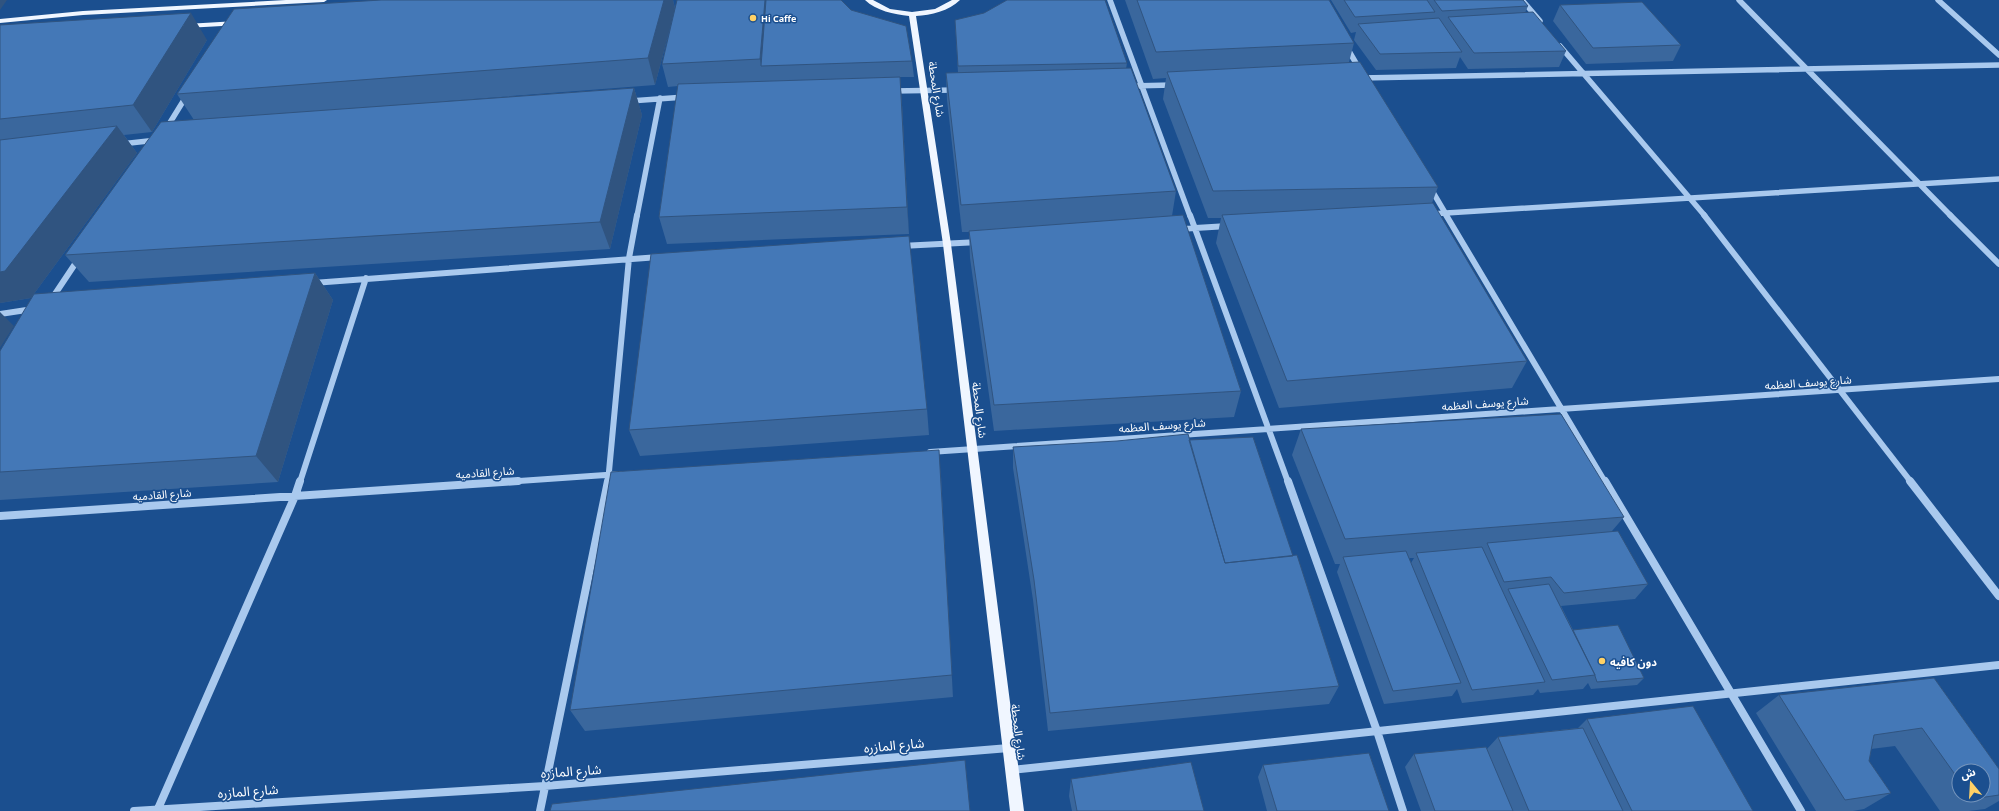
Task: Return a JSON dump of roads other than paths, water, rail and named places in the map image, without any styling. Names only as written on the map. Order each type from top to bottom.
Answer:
[{"type":"main road","points":[[0,21],[83,13],[324,0]]},
{"type":"main road","points":[[868,0],[880,8],[912,14],[934,11],[952,4],[957,0]]},
{"type":"main road","name":"شارع المحطة","points":[[912,14],[925,91],[947,244],[1017,811]]},
{"type":"main road","points":[[177,27],[246,23]]},
{"type":"street","points":[[1110,0],[1269,428],[1377,731],[1403,811]]},
{"type":"street","points":[[1522,0],[1543,25]]},
{"type":"street","points":[[1739,0],[1999,264]]},
{"type":"street","points":[[1938,0],[1999,55]]},
{"type":"street","points":[[226,31],[230,24]]},
{"type":"street","points":[[1553,37],[1691,198],[1999,596]]},
{"type":"street","points":[[1342,39],[1369,85]]},
{"type":"street","points":[[1358,78],[1999,65]]},
{"type":"street","points":[[1120,86],[1183,85]]},
{"type":"street","points":[[886,91],[964,90]]},
{"type":"street","points":[[156,146],[189,92]]},
{"type":"street","points":[[621,101],[691,96]]},
{"type":"street","points":[[540,811],[608,475],[629,258],[660,98]]},
{"type":"street","points":[[114,144],[160,139]]},
{"type":"street","points":[[1425,179],[1801,811]]},
{"type":"street","points":[[1420,215],[1999,179]]},
{"type":"street","points":[[1170,230],[1233,226]]},
{"type":"street","points":[[891,247],[987,242]]},
{"type":"street","points":[[54,307],[46,307],[81,256]]},
{"type":"street","points":[[303,284],[629,258],[669,257]]},
{"type":"street","points":[[157,810],[296,496],[366,278]]},
{"type":"street","points":[[0,314],[38,308]]},
{"type":"street","name":"شارع يوسف العظمه","points":[[972,449],[1999,379]]},
{"type":"street","points":[[925,453],[972,449]]},
{"type":"street","name":"شارع القادميه","points":[[0,516],[624,474]]},
{"type":"street","points":[[1012,770],[1999,665]]},
{"type":"street","name":"شارع المازره","points":[[134,811],[545,786],[1009,748]]},
{"type":"place","name":"Hi Caffe","points":[[753,18]]},
{"type":"place","name":"دون كافيه","points":[[1602,661]]}]
